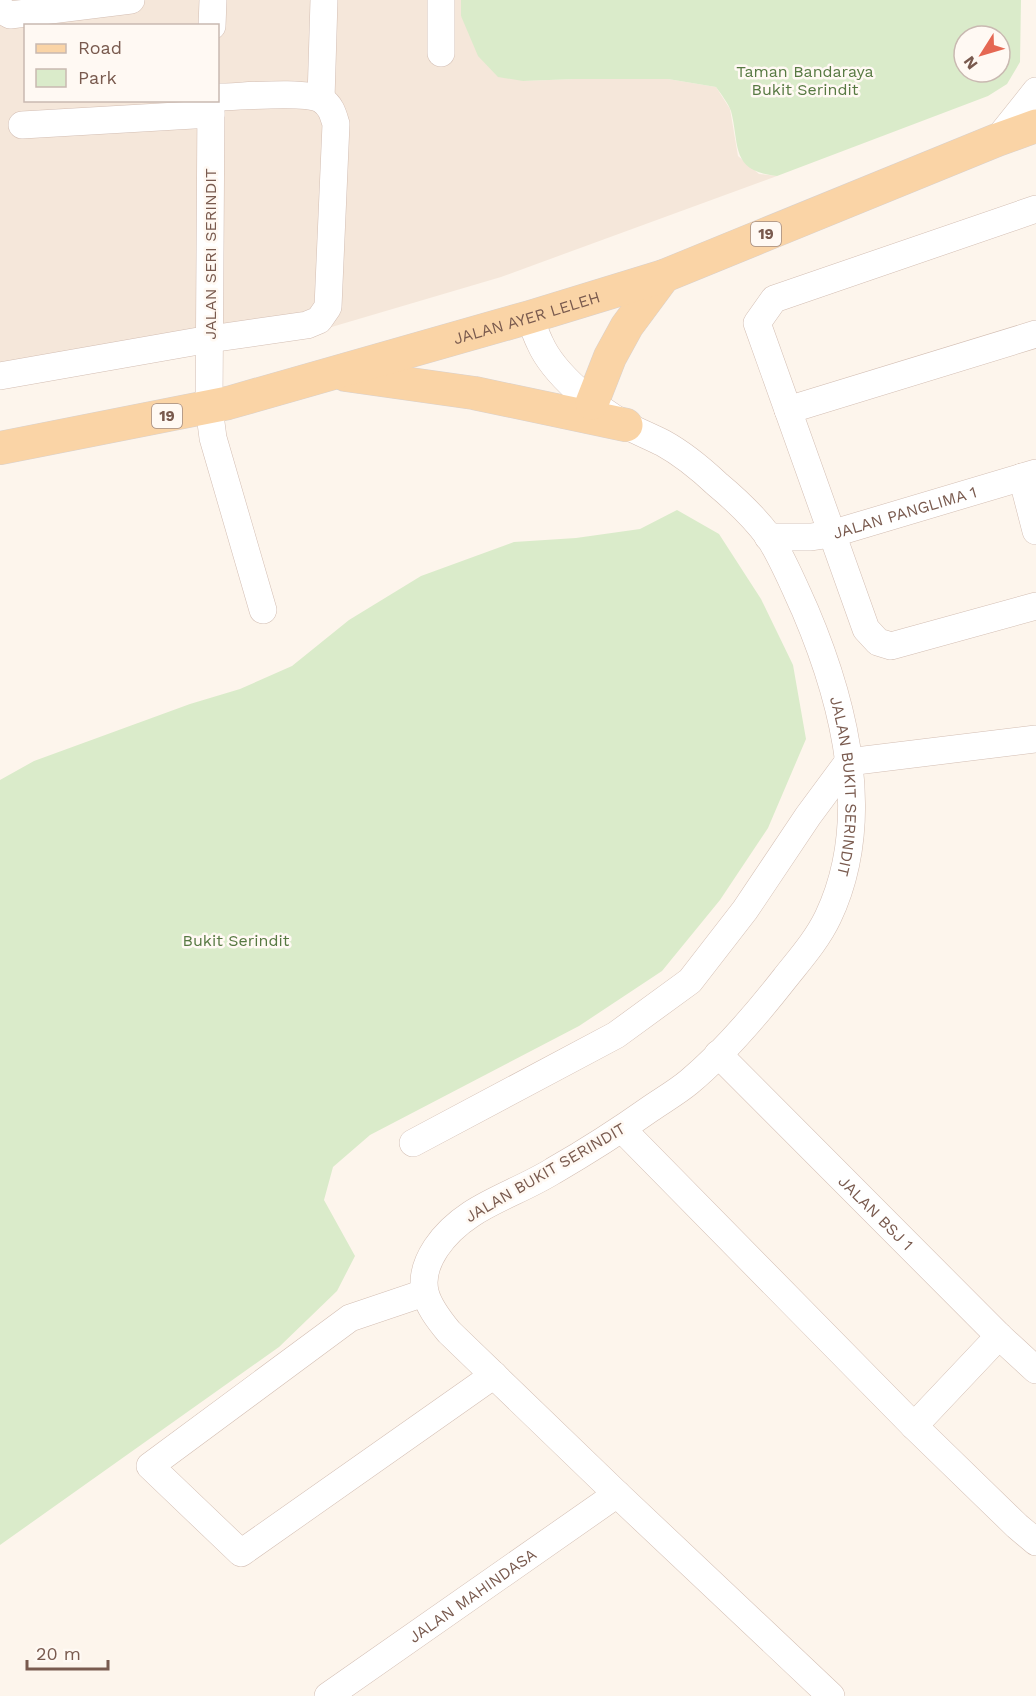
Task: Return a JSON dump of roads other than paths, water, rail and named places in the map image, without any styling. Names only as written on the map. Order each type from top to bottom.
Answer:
[{"type":"main road","name":"JALAN AYER LELEH","points":[[0,448],[228,403],[531,318],[664,276],[1036,126]]},
{"type":"main road","points":[[592,403],[610,357],[627,326],[664,276]]},
{"type":"main road","points":[[332,374],[464,391],[626,425]]},
{"type":"street","points":[[0,9],[10,15],[131,0]]},
{"type":"street","points":[[212,24],[213,0]]},
{"type":"street","points":[[321,99],[324,0]]},
{"type":"street","points":[[441,0],[441,53]]},
{"type":"street","points":[[997,140],[1036,91]]},
{"type":"street","points":[[0,376],[210,339],[307,325],[319,320],[328,307],[336,124],[331,109],[321,99],[306,95],[22,125]]},
{"type":"street","name":"JALAN SERI SERINDIT","points":[[213,104],[209,407],[213,438],[263,610]]},
{"type":"street","points":[[1036,209],[774,299],[757,323],[866,629],[878,642],[891,646],[1036,606]]},
{"type":"street","name":"JALAN BUKIT SERINDIT","points":[[424,1293],[425,1272],[435,1249],[453,1228],[475,1210],[550,1173],[688,1083],[743,1030],[816,938],[829,916],[845,868],[852,817],[848,762],[838,705],[821,647],[796,589],[768,537],[721,486],[696,466],[665,444],[626,425],[592,403],[563,376],[540,346],[531,318]]},
{"type":"street","points":[[788,410],[1036,334]]},
{"type":"street","points":[[1029,475],[1036,531]]},
{"type":"street","name":"JALAN PANGLIMA 1","points":[[768,537],[811,537],[831,534],[1029,475]]},
{"type":"street","points":[[413,1143],[616,1035],[690,981],[745,910],[808,816],[848,762],[1036,739]]},
{"type":"street","name":"JALAN BSJ 1","points":[[718,1054],[999,1336],[1036,1370]]},
{"type":"street","points":[[622,1128],[914,1426],[1036,1542]]},
{"type":"street","points":[[494,1375],[241,1552],[150,1466],[350,1318],[424,1293],[435,1315],[449,1332],[494,1375],[616,1494],[831,1696]]},
{"type":"street","points":[[914,1426],[999,1336]]},
{"type":"street","name":"JALAN MAHINDASA","points":[[328,1696],[616,1494]]},
{"type":"park label","name":"Taman Bandaraya Bukit Serindit","points":[[805,80]]},
{"type":"park label","name":"Bukit Serindit","points":[[236,940]]}]
